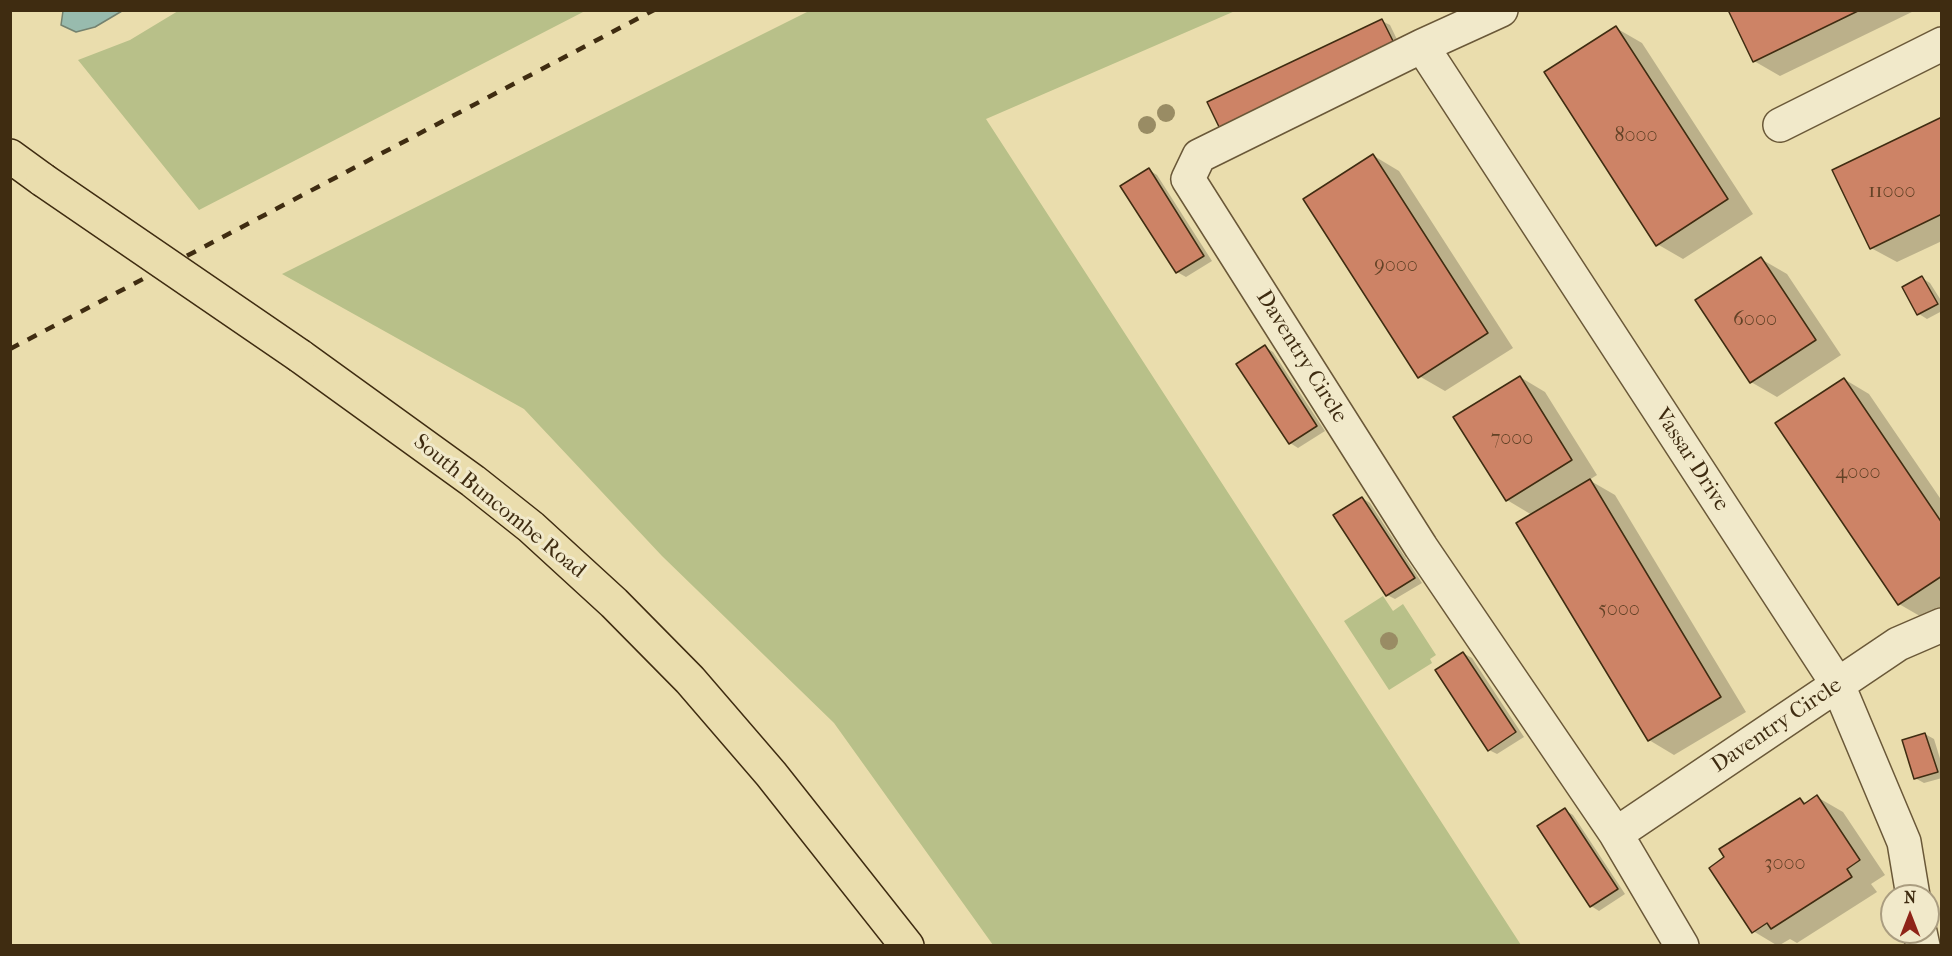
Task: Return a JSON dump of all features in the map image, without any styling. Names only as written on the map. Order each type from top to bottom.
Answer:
[{"type":"main road","name":"South Buncombe Road","points":[[10,156],[300,356],[514,514],[614,603],[690,680],[771,774],[906,945]]},
{"type":"lane","name":"Daventry Circle","points":[[1501,10],[1422,46],[1199,156],[1188,179],[1422,548],[1616,834],[1683,945]]},
{"type":"lane","points":[[1780,124],[1941,44]]},
{"type":"lane","name":"Vassar Drive","points":[[1422,46],[1838,685],[1904,842],[1911,884]]},
{"type":"lane","name":"Daventry Circle","points":[[1616,834],[1898,644],[1940,633]]},
{"type":"green space","points":[[178,11],[585,11],[199,210],[78,60],[130,40]]},
{"type":"green space","points":[[809,11],[1235,11],[986,119],[1521,945],[993,945],[834,723],[662,556],[524,409],[282,274]]},
{"type":"green space","points":[[1383,596],[1393,611],[1403,604],[1436,655],[1430,659],[1432,663],[1389,690],[1344,621]]},
{"type":"shaded area","points":[[63,10],[122,11],[95,27],[76,32],[61,25]]},
{"type":"building","points":[[1728,10],[1860,10],[1753,62]]},
{"type":"building","points":[[1382,19],[1397,49],[1222,133],[1207,102]]},
{"type":"building","points":[[1616,26],[1728,199],[1656,246],[1544,72]]},
{"type":"building","points":[[1942,117],[1942,214],[1870,249],[1832,170]]},
{"type":"building","points":[[1373,154],[1488,333],[1418,378],[1303,199]]},
{"type":"building","points":[[1149,168],[1204,256],[1176,273],[1120,186]]},
{"type":"building","points":[[1761,257],[1816,340],[1750,383],[1695,300]]},
{"type":"building","points":[[1922,276],[1938,304],[1917,315],[1902,287]]},
{"type":"building","points":[[1265,345],[1317,426],[1289,444],[1236,364]]},
{"type":"building","points":[[1520,376],[1572,460],[1506,501],[1453,417]]},
{"type":"building","points":[[1844,378],[1942,523],[1942,576],[1898,605],[1775,423]]},
{"type":"building","points":[[1590,479],[1721,697],[1648,741],[1516,523]]},
{"type":"building","points":[[1362,497],[1415,578],[1386,596],[1333,515]]},
{"type":"building","points":[[1463,652],[1516,732],[1488,751],[1435,670]]},
{"type":"building","points":[[1925,733],[1938,772],[1914,779],[1902,740]]},
{"type":"building","points":[[1817,795],[1860,860],[1847,869],[1852,877],[1771,929],[1767,923],[1752,933],[1709,868],[1724,857],[1719,849],[1800,798],[1804,804]]},
{"type":"building","points":[[1565,808],[1618,889],[1590,907],[1537,826]]},
{"type":"railway","points":[[10,349],[654,10]]}]
